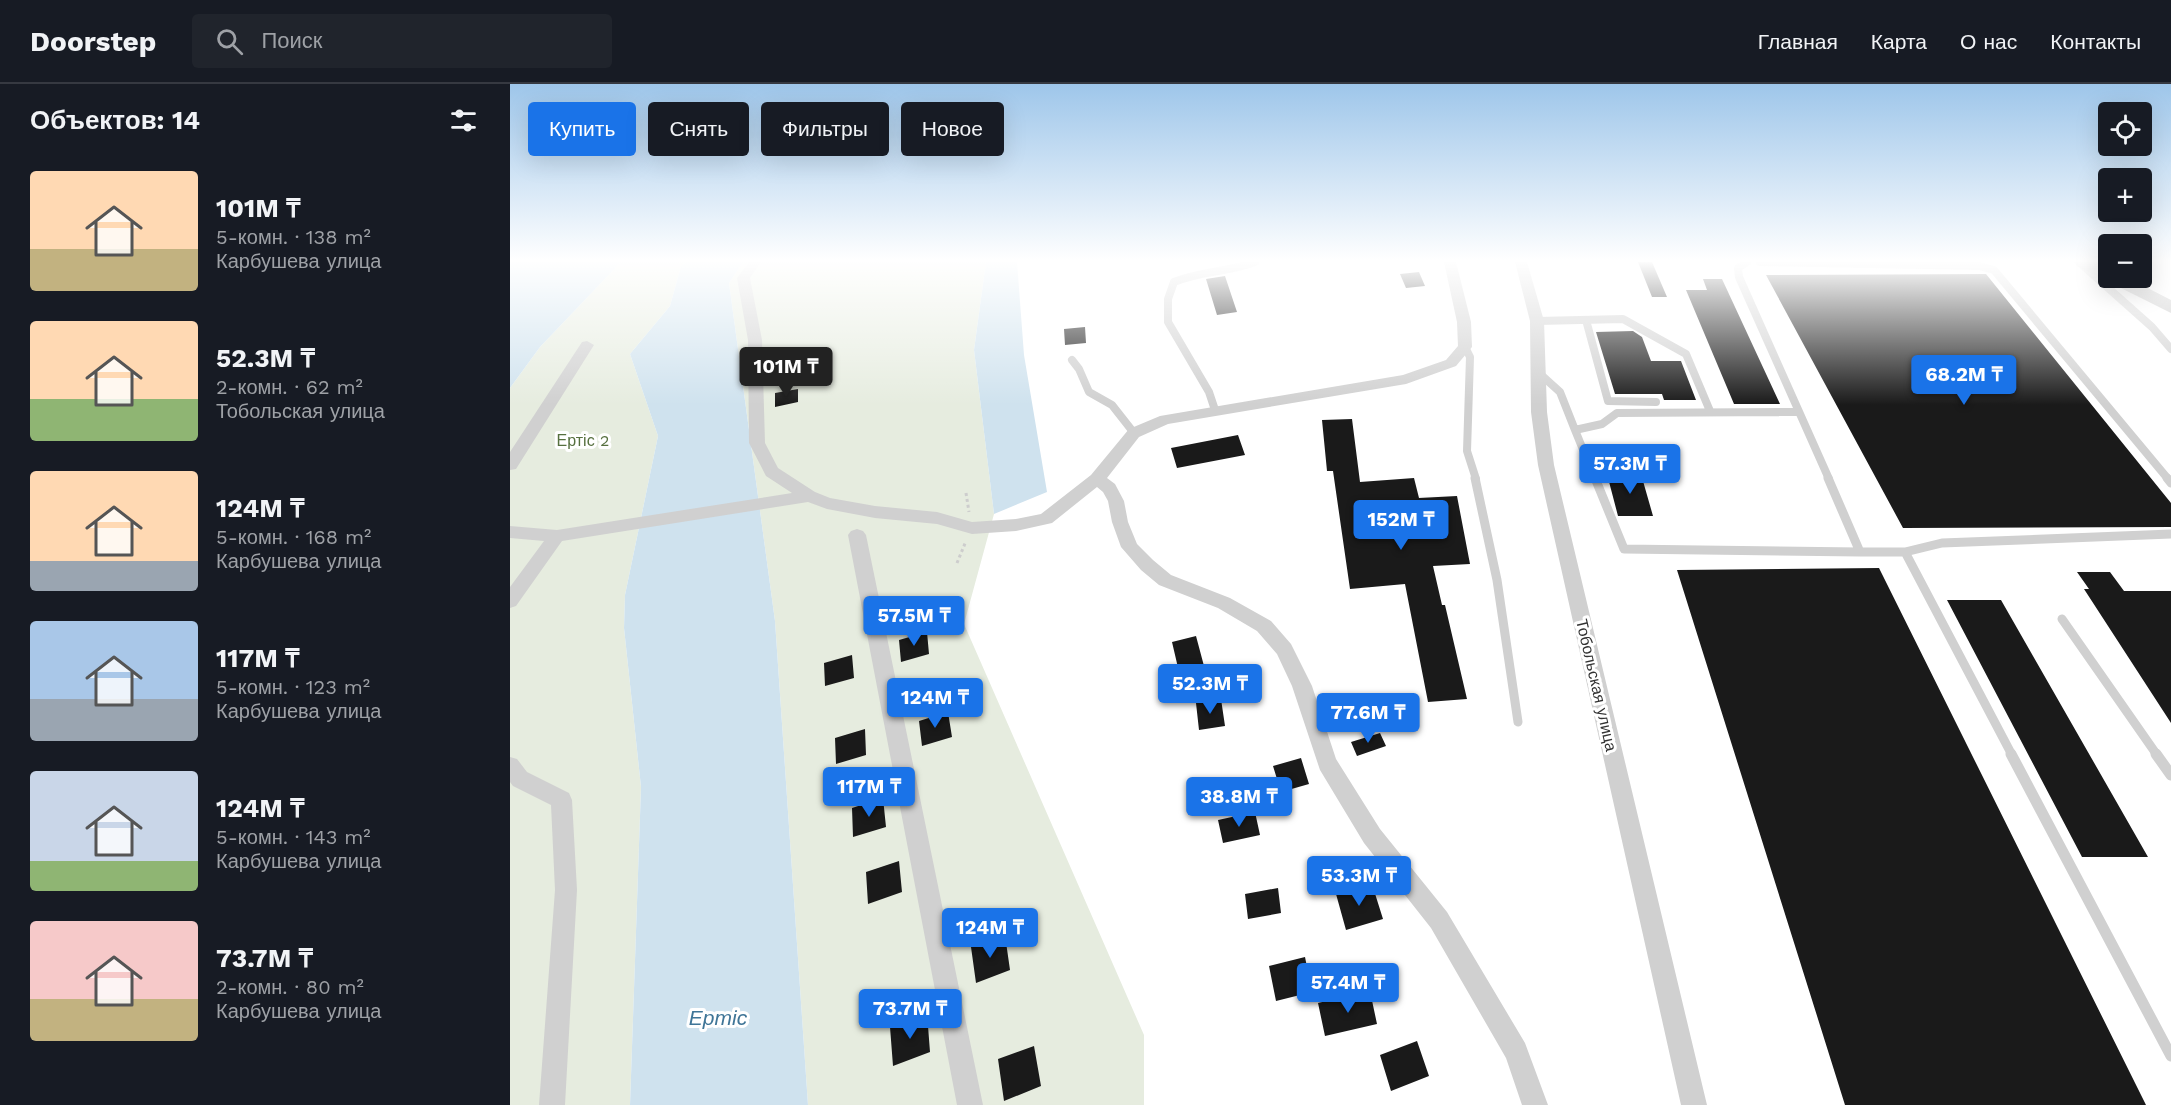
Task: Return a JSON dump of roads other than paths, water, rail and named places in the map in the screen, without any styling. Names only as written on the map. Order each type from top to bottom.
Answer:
[{"type":"street","points":[[749,310],[755,340],[757,443],[772,472],[809,496],[826,503],[875,512],[937,518],[972,528],[1016,525],[1046,519],[1098,479],[1134,433],[1165,420],[1406,379],[1451,363],[1464,347],[1464,322],[1461,310]]},
{"type":"street","name":"Тобольская улица","points":[[1534,310],[1537,321],[1539,412],[1546,465],[1694,1105]]},
{"type":"street","points":[[510,465],[587,345]]},
{"type":"street","points":[[1098,479],[1109,488],[1116,501],[1120,522],[1130,547],[1147,565],[1165,580],[1224,603],[1264,626],[1284,649],[1302,686],[1327,763],[1372,836],[1440,920],[1516,1052],[1535,1105]]},
{"type":"street","points":[[510,532],[557,536],[765,501],[809,496]]},
{"type":"street","points":[[857,535],[970,1105]]},
{"type":"street","points":[[510,601],[557,536]]},
{"type":"street","points":[[510,766],[520,779],[561,800],[566,890],[552,1105]]},
{"type":"lane","points":[[1168,310],[1168,322],[1209,392],[1215,410]]},
{"type":"lane","points":[[1752,310],[1860,552]]},
{"type":"lane","points":[[2027,310],[2171,483]]},
{"type":"lane","points":[[2133,310],[2171,349]]},
{"type":"lane","points":[[1537,321],[1623,319],[1686,354],[1710,411]]},
{"type":"lane","points":[[1586,320],[1608,401],[1656,402]]},
{"type":"lane","points":[[1464,347],[1470,357],[1467,451],[1480,492],[1497,580],[1518,722]]},
{"type":"lane","points":[[1072,360],[1079,369],[1089,392],[1112,405],[1134,433]]},
{"type":"lane","points":[[1539,373],[1560,392],[1567,414],[1624,549],[1905,552],[1942,543],[2171,534]]},
{"type":"lane","points":[[1575,430],[1602,424],[1617,413],[1799,412]]},
{"type":"lane","points":[[1905,552],[2171,1056]]},
{"type":"lane","points":[[2062,619],[2171,775]]},
{"type":"water","points":[[510,310],[576,310],[540,347],[510,388]]},
{"type":"water","name":"Ертіс","points":[[667,310],[733,310],[775,621],[808,1105],[630,1105],[641,787],[624,628],[625,595],[658,436],[630,354]]},
{"type":"water","points":[[980,310],[1021,310],[1024,355],[1047,492],[994,514],[974,350]]},
{"type":"park label","name":"Ертіс 2","points":[[583,440]]}]
